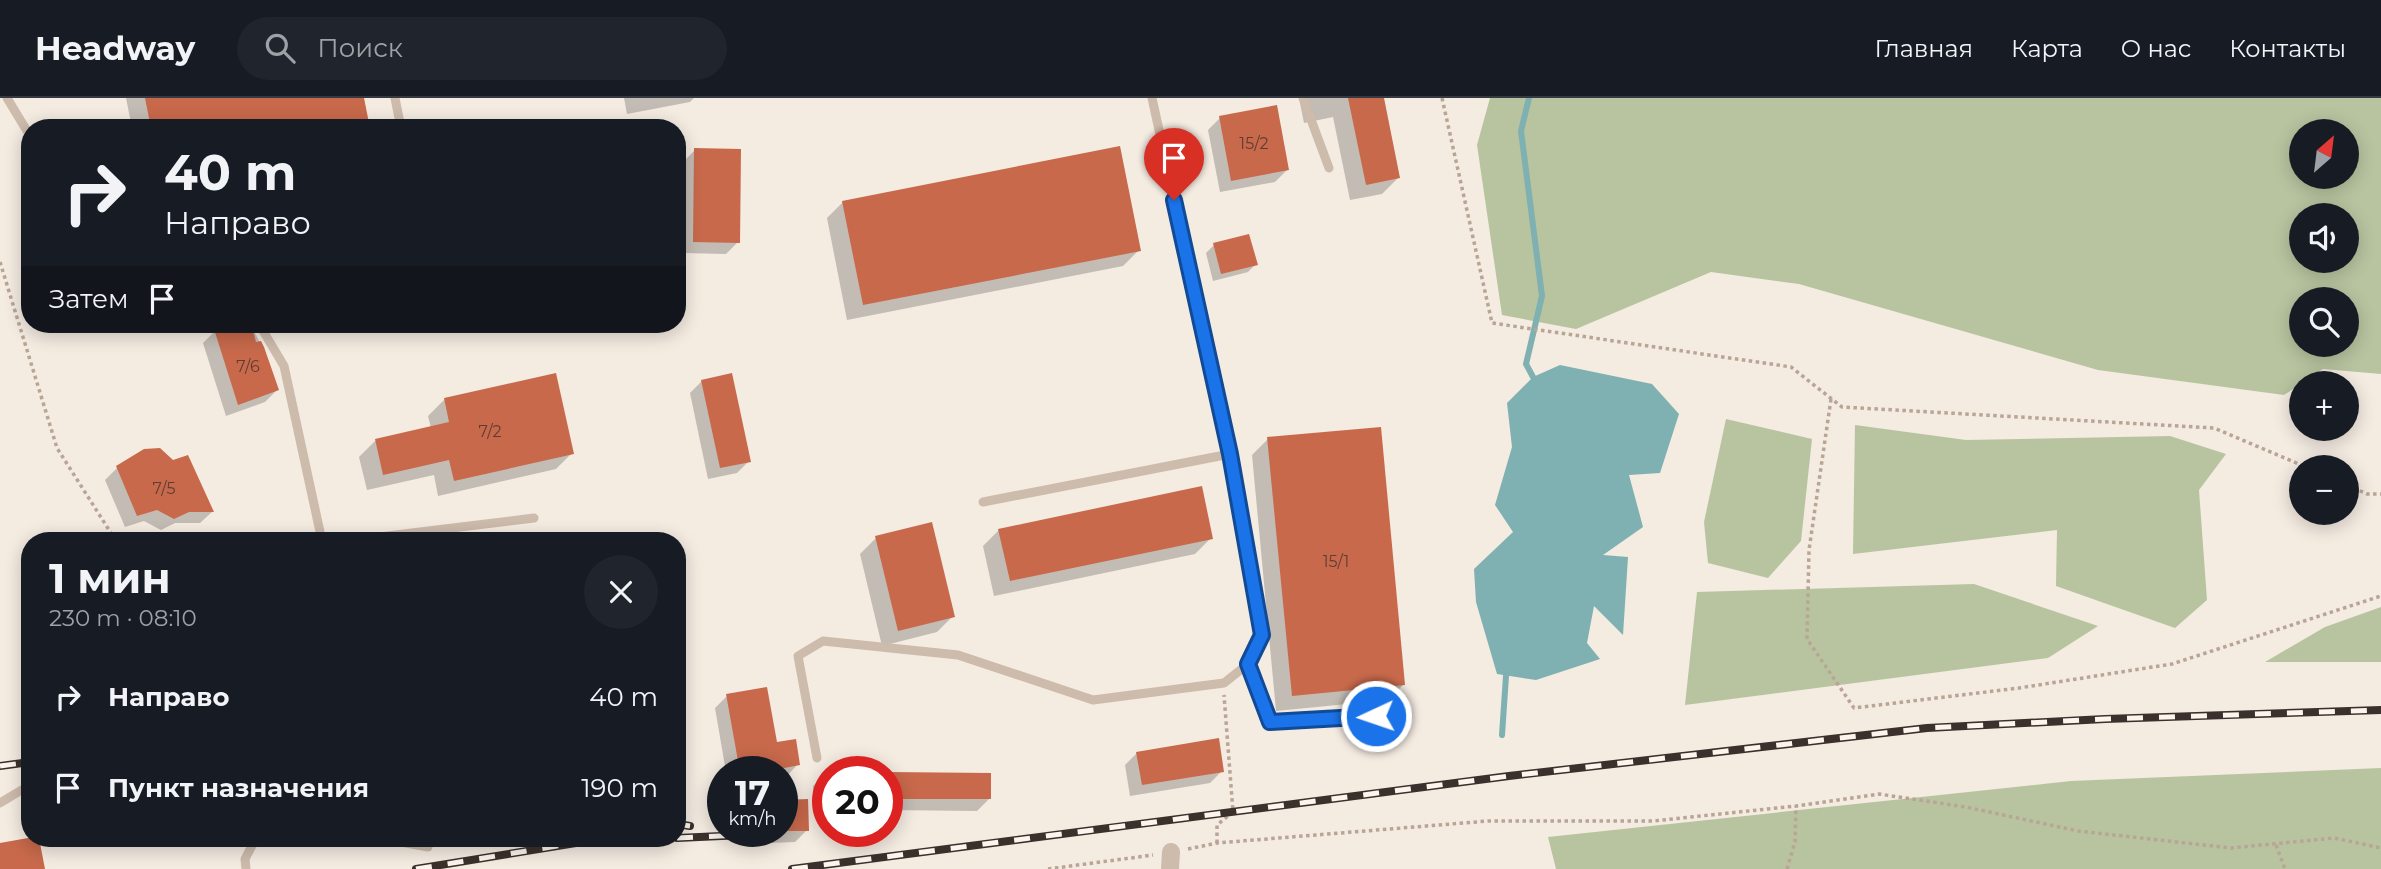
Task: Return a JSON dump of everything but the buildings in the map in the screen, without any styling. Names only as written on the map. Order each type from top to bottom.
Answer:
[{"type":"lane","points":[[7,98],[21,121]]},
{"type":"lane","points":[[395,98],[399,119]]},
{"type":"lane","points":[[817,756],[798,656],[823,641],[958,655],[1093,699],[1224,683],[1248,664],[1262,635],[1230,454],[1152,98]]},
{"type":"lane","points":[[1303,98],[1329,167]]},
{"type":"lane","points":[[264,333],[284,366],[320,532]]},
{"type":"lane","points":[[983,502],[1230,454]]},
{"type":"lane","points":[[420,532],[534,518]]},
{"type":"lane","points":[[1248,664],[1270,722],[1376,716]]},
{"type":"lane","points":[[0,803],[21,790]]},
{"type":"lane","points":[[246,869],[245,859],[251,847]]},
{"type":"path","points":[[1442,98],[1492,323],[1791,367],[1842,407],[2214,428],[2289,460]]},
{"type":"path","points":[[0,262],[21,331]]},
{"type":"path","points":[[22,333],[57,449],[110,532]]},
{"type":"path","points":[[1831,399],[1809,550],[1807,639],[1854,708],[2019,688],[2172,664],[2381,596]]},
{"type":"path","points":[[2359,490],[2367,494],[2381,494]]},
{"type":"path","points":[[1217,843],[1217,825],[1233,812],[1224,683]]},
{"type":"path","points":[[1048,869],[1171,861],[1217,843],[1488,821],[1653,821],[1879,794],[1966,807],[2078,831],[2231,848],[2334,838],[2381,848]]},
{"type":"path","points":[[1787,869],[1795,842],[1796,806]]},
{"type":"path","points":[[2275,844],[2285,869]]},
{"type":"green space","points":[[1490,98],[2381,98],[2381,374],[2323,369],[2289,371],[2289,392],[2284,395],[2098,370],[1799,284],[1711,272],[1576,329],[1502,315],[1477,145]]},
{"type":"green space","points":[[1726,419],[1812,439],[1801,541],[1768,578],[1708,563],[1704,522]]},
{"type":"green space","points":[[1855,425],[1966,440],[2170,436],[2226,454],[2199,490],[2207,600],[2175,628],[2056,586],[2057,530],[1853,554]]},
{"type":"green space","points":[[1974,584],[2098,626],[2048,658],[1685,705],[1697,592]]},
{"type":"green space","points":[[2381,607],[2381,662],[2265,662],[2325,627]]},
{"type":"green space","points":[[2381,768],[2381,869],[1556,869],[1548,837],[2071,781]]},
{"type":"water","points":[[1560,365],[1652,384],[1679,414],[1660,473],[1629,475],[1643,527],[1603,555],[1628,557],[1623,635],[1594,606],[1587,643],[1600,659],[1536,680],[1497,674],[1476,602],[1474,569],[1513,532],[1495,505],[1512,447],[1507,403],[1533,377]]},
{"type":"waterway","points":[[1529,98],[1521,131],[1542,296],[1526,364],[1533,377]]},
{"type":"waterway","points":[[1502,735],[1506,676]]},
{"type":"railway","points":[[792,869],[1509,776],[1927,728],[2381,710]]},
{"type":"railway","points":[[0,766],[21,763]]},
{"type":"railway","points":[[686,825],[690,826]]},
{"type":"railway","points":[[686,838],[707,837]]},
{"type":"railway","points":[[416,869],[551,847]]},
{"type":"route","points":[[1174,200],[1230,454],[1262,635],[1248,664],[1270,722],[1376,716]]}]
